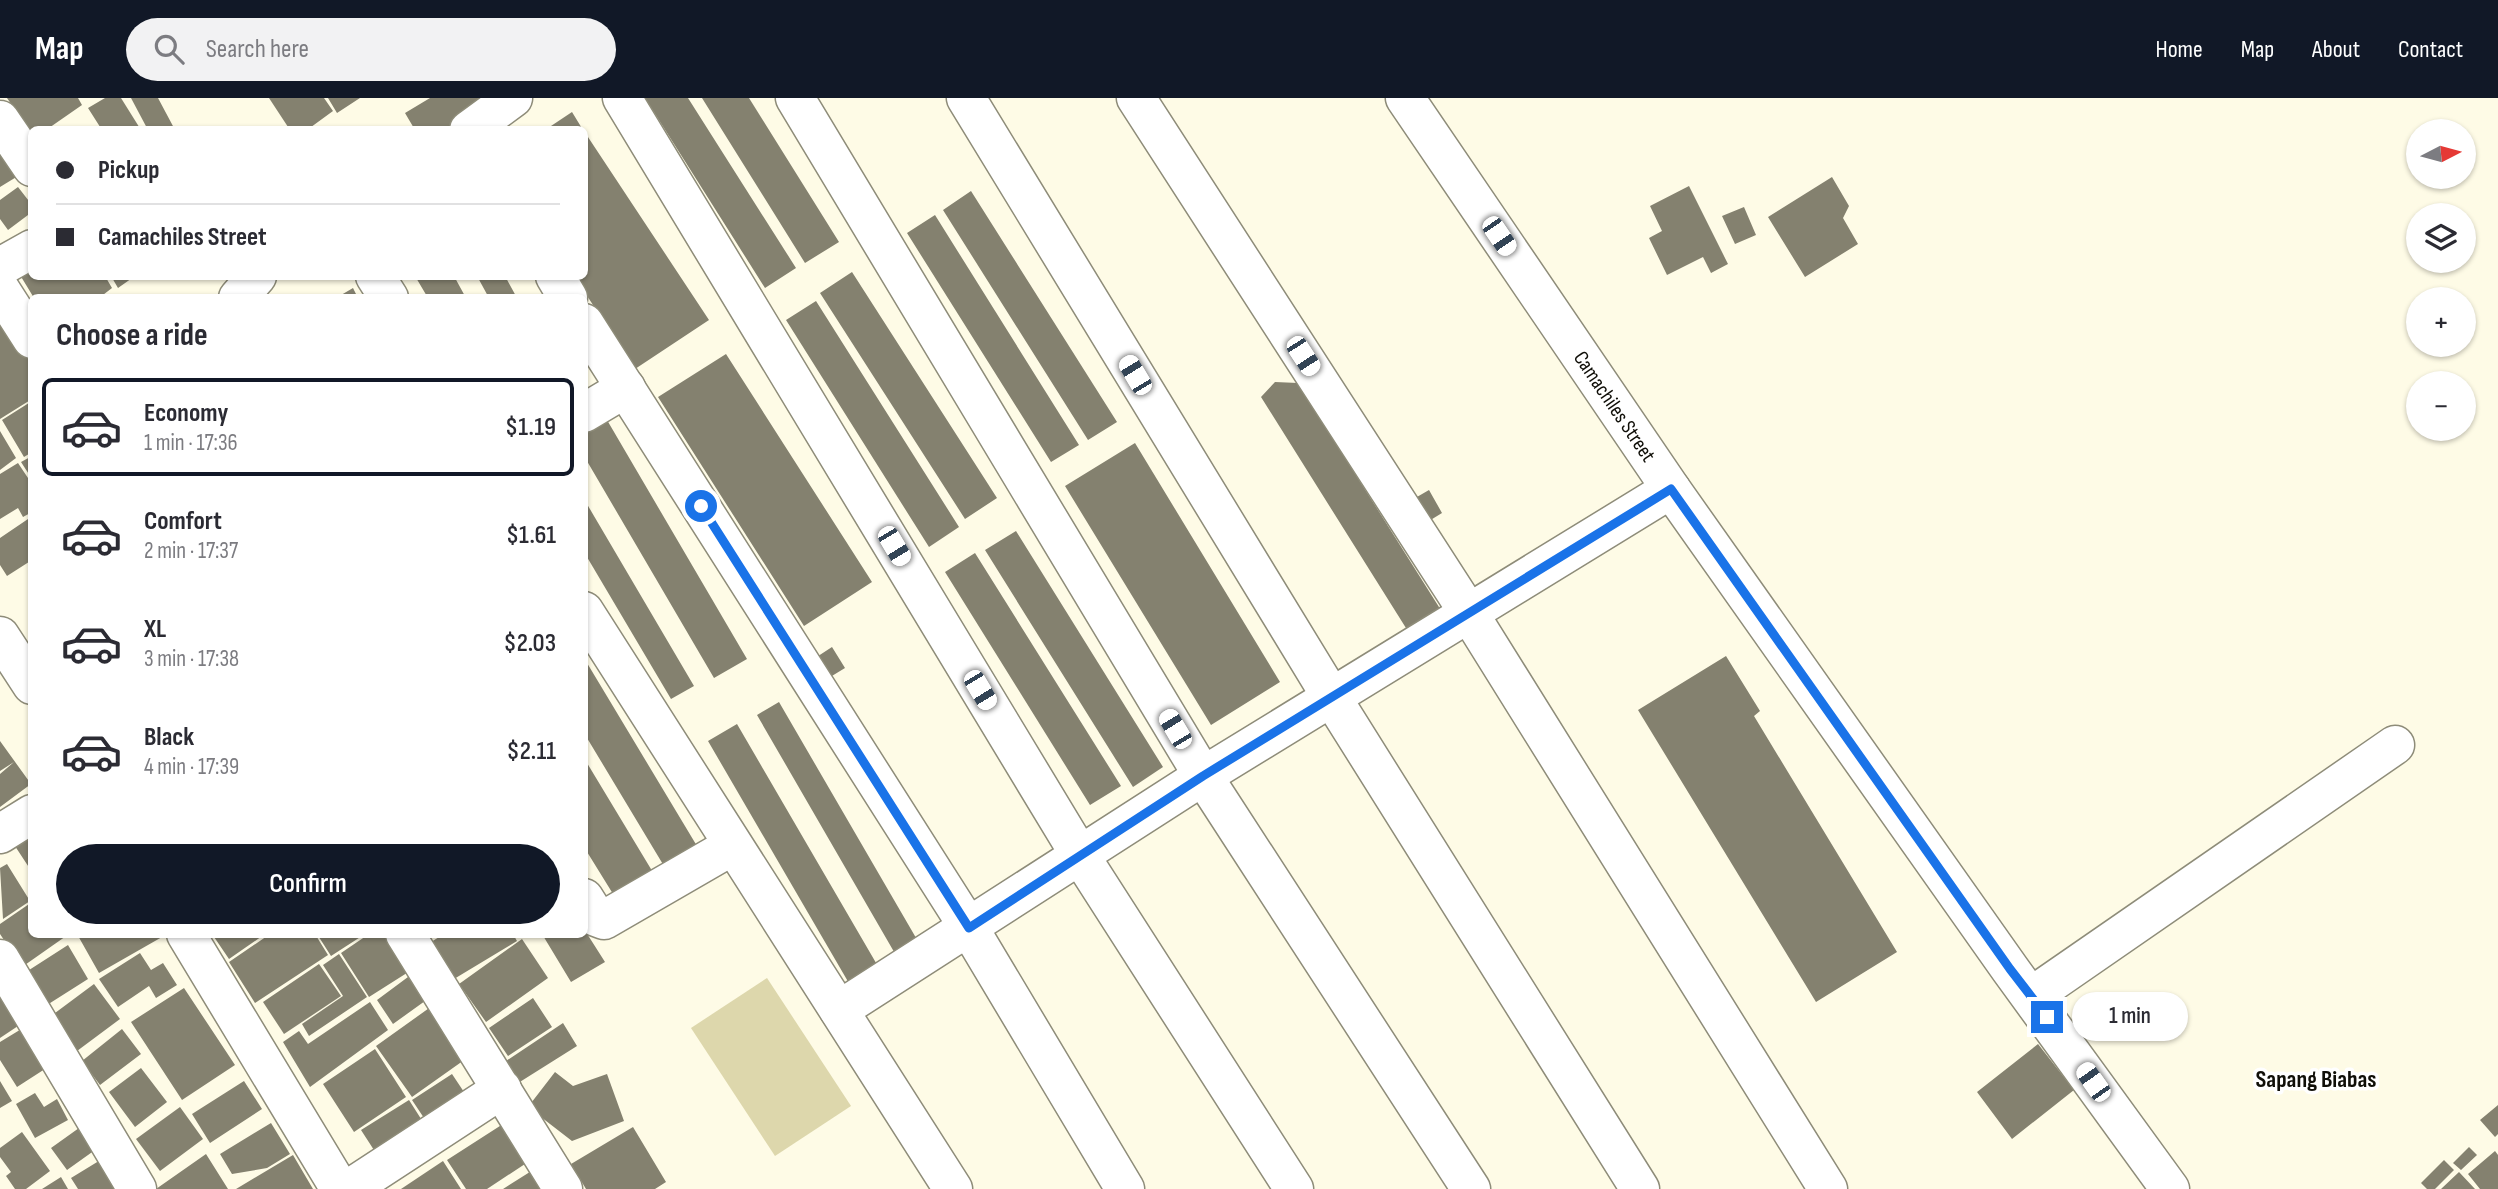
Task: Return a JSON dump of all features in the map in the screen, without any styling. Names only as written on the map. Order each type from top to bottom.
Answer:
[{"type":"street","points":[[474,126],[513,98]]},
{"type":"street","points":[[622,98],[1081,857],[1294,1189]]},
{"type":"street","points":[[795,98],[1203,776],[1471,1189]]},
{"type":"street","points":[[967,98],[1332,698],[1640,1189]]},
{"type":"street","points":[[1136,98],[1470,615],[1828,1189]]},
{"type":"street","name":"Camachiles Street","points":[[1405,98],[1671,489],[2010,969],[2170,1189]]},
{"type":"street","points":[[0,120],[28,161]]},
{"type":"street","points":[[0,267],[28,251]]},
{"type":"street","points":[[241,294],[254,280]]},
{"type":"street","points":[[0,289],[28,333]]},
{"type":"street","points":[[588,329],[969,928],[1125,1189]]},
{"type":"street","points":[[588,411],[626,388]]},
{"type":"street","points":[[839,1010],[1081,857],[1203,776],[1470,615],[1671,489]]},
{"type":"street","points":[[588,617],[953,1189]]},
{"type":"street","points":[[0,636],[28,679]]},
{"type":"street","points":[[2032,996],[2395,745]]},
{"type":"street","points":[[0,834],[28,816]]},
{"type":"street","points":[[588,904],[596,917],[604,920],[732,846]]},
{"type":"street","points":[[188,938],[340,1189]]},
{"type":"street","points":[[408,938],[563,1189]]},
{"type":"street","points":[[0,959],[137,1189]]},
{"type":"street","points":[[349,1189],[502,1089]]},
{"type":"shaded area","points":[[767,978],[851,1106],[775,1156],[691,1028]]},
{"type":"building","points":[[7,98],[78,98],[82,105],[52,126],[28,126],[28,129]]},
{"type":"building","points":[[105,98],[121,98],[138,126],[99,126],[88,108]]},
{"type":"building","points":[[131,98],[158,98],[173,126],[146,126]]},
{"type":"building","points":[[269,98],[324,98],[333,111],[312,126],[287,126]]},
{"type":"building","points":[[328,98],[360,98],[337,113]]},
{"type":"building","points":[[430,98],[500,98],[455,126],[413,126],[405,113]]},
{"type":"building","points":[[645,98],[688,98],[796,268],[765,288]]},
{"type":"building","points":[[702,98],[749,98],[839,242],[805,263]]},
{"type":"building","points":[[572,112],[581,126],[551,126]]},
{"type":"building","points":[[588,137],[709,320],[635,369],[577,280],[588,280]]},
{"type":"building","points":[[0,146],[18,176],[0,187]]},
{"type":"building","points":[[1832,177],[1849,206],[1843,218],[1858,244],[1805,277],[1768,217]]},
{"type":"building","points":[[1689,186],[1728,264],[1711,273],[1703,257],[1667,275],[1649,238],[1662,231],[1650,206]]},
{"type":"building","points":[[18,187],[28,200],[28,215],[8,230],[0,219],[0,200]]},
{"type":"building","points":[[971,191],[1117,422],[1088,440],[943,210]]},
{"type":"building","points":[[1744,207],[1756,235],[1735,244],[1722,216]]},
{"type":"building","points":[[935,215],[1079,445],[1051,462],[907,233]]},
{"type":"building","points":[[28,263],[28,280],[107,280],[112,288],[104,294],[32,294],[17,270]]},
{"type":"building","points":[[852,272],[997,498],[965,519],[820,293]]},
{"type":"building","points":[[113,280],[129,280],[118,288]]},
{"type":"building","points":[[417,280],[456,280],[464,294],[426,294]]},
{"type":"building","points":[[479,280],[507,280],[515,294],[487,294]]},
{"type":"building","points":[[353,288],[356,294],[343,294]]},
{"type":"building","points":[[816,301],[959,527],[929,547],[786,320]]},
{"type":"building","points":[[0,310],[28,354],[28,402],[0,419]]},
{"type":"building","points":[[726,354],[872,582],[804,626],[658,397]]},
{"type":"building","points":[[1275,382],[1298,383],[1444,615],[1411,636],[1261,397]]},
{"type":"building","points":[[28,404],[28,454],[24,457],[2,420]]},
{"type":"building","points":[[607,420],[747,659],[714,678],[588,463],[588,431]]},
{"type":"building","points":[[0,431],[16,458],[0,470]]},
{"type":"building","points":[[1135,443],[1280,682],[1211,725],[1065,486]]},
{"type":"building","points":[[28,458],[28,473],[21,462]]},
{"type":"building","points":[[18,463],[28,478],[28,514],[23,517],[18,508],[0,519],[0,474]]},
{"type":"building","points":[[1429,490],[1442,513],[1424,524],[1410,501]]},
{"type":"building","points":[[588,506],[694,686],[671,699],[588,559]]},
{"type":"building","points":[[28,519],[28,563],[7,576],[0,565],[0,538]]},
{"type":"building","points":[[1016,531],[1163,767],[1133,787],[985,550]]},
{"type":"building","points":[[975,553],[1121,786],[1090,805],[945,572]]},
{"type":"building","points":[[832,647],[845,668],[822,682],[809,662]]},
{"type":"building","points":[[1726,656],[1760,711],[1754,716],[1897,952],[1816,1002],[1638,710]]},
{"type":"building","points":[[588,665],[700,851],[667,871],[588,740]]},
{"type":"building","points":[[779,702],[919,943],[897,957],[757,715]]},
{"type":"building","points":[[737,724],[879,968],[850,985],[708,741]]},
{"type":"building","points":[[0,741],[28,780],[28,786],[0,807],[0,774],[14,762],[0,771]]},
{"type":"building","points":[[588,765],[657,879],[618,902],[588,853]]},
{"type":"building","points":[[28,834],[28,866],[13,843]]},
{"type":"building","points":[[7,864],[28,898],[28,902],[3,919],[0,868]]},
{"type":"building","points":[[28,905],[28,938],[63,938],[22,967],[0,934],[0,924]]},
{"type":"building","points":[[588,935],[605,962],[571,982],[544,938],[588,938]]},
{"type":"building","points":[[79,938],[160,938],[99,973]]},
{"type":"building","points":[[215,938],[259,938],[229,959]]},
{"type":"building","points":[[264,938],[317,938],[328,955],[255,1003],[229,962]]},
{"type":"building","points":[[320,938],[359,938],[331,956]]},
{"type":"building","points":[[363,938],[389,938],[410,971],[369,997],[341,953]]},
{"type":"building","points":[[438,938],[515,938],[517,941],[454,979],[431,942]]},
{"type":"building","points":[[522,939],[548,978],[486,1022],[459,984]]},
{"type":"building","points":[[68,945],[88,979],[47,1005],[26,972]]},
{"type":"building","points":[[140,953],[151,970],[163,963],[177,985],[156,998],[149,986],[118,1007],[99,979]]},
{"type":"building","points":[[339,954],[367,997],[309,1036],[302,1024],[343,996],[323,965]]},
{"type":"building","points":[[319,964],[341,996],[284,1034],[263,1002]]},
{"type":"building","points":[[408,977],[425,1001],[393,1024],[377,1000]]},
{"type":"building","points":[[94,984],[120,1019],[77,1051],[51,1016]]},
{"type":"building","points":[[0,987],[24,1022],[0,1038]]},
{"type":"building","points":[[184,988],[235,1065],[182,1100],[131,1022]]},
{"type":"building","points":[[533,998],[552,1027],[508,1056],[489,1028]]},
{"type":"building","points":[[370,1002],[388,1030],[310,1087],[283,1042],[299,1031],[308,1044]]},
{"type":"building","points":[[432,1006],[467,1058],[412,1097],[376,1046]]},
{"type":"building","points":[[563,1023],[577,1046],[515,1085],[503,1063]]},
{"type":"building","points":[[23,1028],[48,1067],[17,1087],[0,1060],[0,1042]]},
{"type":"building","points":[[122,1029],[141,1054],[100,1085],[82,1061]]},
{"type":"building","points":[[2038,1044],[2074,1090],[2012,1139],[1977,1092]]},
{"type":"building","points":[[375,1049],[406,1097],[354,1132],[323,1084]]},
{"type":"building","points":[[141,1068],[167,1102],[135,1127],[109,1092]]},
{"type":"building","points":[[555,1072],[573,1086],[607,1074],[624,1121],[572,1141],[528,1107]]},
{"type":"building","points":[[452,1074],[474,1107],[434,1133],[412,1100]]},
{"type":"building","points":[[0,1081],[12,1101],[0,1108]]},
{"type":"building","points":[[244,1081],[262,1109],[210,1143],[192,1114]]},
{"type":"building","points":[[35,1093],[44,1107],[57,1099],[68,1120],[35,1138],[16,1104]]},
{"type":"building","points":[[409,1100],[430,1133],[383,1164],[361,1130]]},
{"type":"building","points":[[2498,1105],[2498,1134],[2495,1137],[2480,1120]]},
{"type":"building","points":[[180,1107],[203,1139],[160,1171],[136,1139]]},
{"type":"building","points":[[271,1123],[290,1154],[267,1168],[232,1174],[220,1154]]},
{"type":"building","points":[[503,1124],[528,1162],[487,1189],[466,1189],[447,1160]]},
{"type":"building","points":[[633,1127],[666,1182],[655,1189],[586,1189],[571,1164]]},
{"type":"building","points":[[79,1128],[95,1150],[67,1170],[51,1148]]},
{"type":"building","points":[[22,1132],[50,1171],[26,1189],[15,1189],[6,1176],[11,1172],[0,1157],[0,1148]]},
{"type":"building","points":[[2469,1147],[2477,1155],[2461,1170],[2453,1163]]},
{"type":"building","points":[[2495,1151],[2498,1155],[2498,1189],[2480,1189],[2468,1174]]},
{"type":"building","points":[[206,1154],[228,1189],[156,1189]]},
{"type":"building","points":[[293,1155],[313,1189],[236,1189]]},
{"type":"building","points":[[107,1156],[128,1189],[78,1189],[71,1178]]},
{"type":"building","points":[[2444,1160],[2454,1170],[2435,1189],[2427,1189],[2421,1183]]},
{"type":"building","points":[[443,1161],[461,1189],[401,1189]]},
{"type":"building","points":[[533,1170],[545,1189],[503,1189]]},
{"type":"building","points":[[2459,1172],[2475,1189],[2441,1189]]},
{"type":"building","points":[[61,1177],[68,1189],[42,1189]]},
{"type":"district","name":"Sapang Biabas","points":[[2316,1079]]},
{"type":"route","points":[[701,506],[969,928],[1203,776],[1470,615],[1671,489],[2010,969],[2047,1017]]}]
